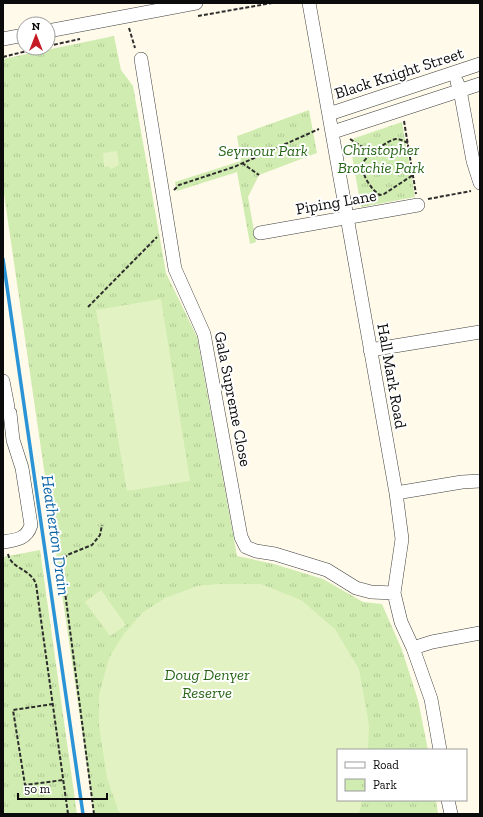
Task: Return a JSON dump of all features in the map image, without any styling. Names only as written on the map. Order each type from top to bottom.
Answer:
[{"type":"street","points":[[56,29],[181,4],[196,3]]},
{"type":"street","name":"Hall Mark Road","points":[[309,3],[396,493],[402,539],[394,593],[401,622],[413,648],[431,699],[440,749]]},
{"type":"street","points":[[3,39],[16,37]]},
{"type":"street","name":"Gala Supreme Close","points":[[141,58],[175,269],[204,334],[242,537],[246,548],[275,554],[327,570],[356,588],[370,592],[394,593]]},
{"type":"street","name":"Black Knight Street","points":[[331,123],[454,73],[480,64]]},
{"type":"street","points":[[454,73],[460,90],[473,161],[476,187]]},
{"type":"street","points":[[331,123],[402,110],[480,84]]},
{"type":"street","name":"Piping Lane","points":[[260,233],[418,203]]},
{"type":"street","points":[[370,350],[480,332]]},
{"type":"street","points":[[3,381],[13,440],[21,464],[32,523],[30,529],[13,540]]},
{"type":"street","points":[[396,493],[462,482],[480,481]]},
{"type":"street","points":[[413,648],[432,642],[480,633]]},
{"type":"street","points":[[448,801],[451,814]]},
{"type":"path","points":[[192,17],[272,3]]},
{"type":"path","points":[[129,28],[134,46],[141,58]]},
{"type":"path","points":[[3,56],[16,53]]},
{"type":"path","points":[[402,110],[418,203],[476,187]]},
{"type":"path","points":[[163,200],[180,185],[242,163],[331,123]]},
{"type":"path","points":[[348,138],[374,154]]},
{"type":"path","points":[[408,143],[400,139],[394,139],[387,142],[374,154],[364,160],[362,168],[371,188],[378,195],[384,194],[413,174]]},
{"type":"path","points":[[242,163],[259,175]]},
{"type":"path","points":[[88,307],[167,226]]},
{"type":"path","points":[[94,814],[62,569],[63,560],[68,555],[92,544],[100,535],[102,525]]},
{"type":"path","points":[[13,540],[16,552],[8,553],[10,560],[12,563],[30,574],[34,578],[36,584],[68,814]]},
{"type":"path","points":[[53,704],[13,710],[25,785],[63,780]]},
{"type":"green space","name":"Doug Denyer Reserve","points":[[114,36],[121,70],[133,86],[166,273],[197,337],[237,556],[274,564],[323,579],[363,602],[382,604],[402,650],[418,700],[428,749],[337,749],[337,801],[436,801],[438,814],[94,814],[3,187],[3,59],[17,56],[56,56],[56,48]]},
{"type":"green space","name":"Seymour Park","points":[[309,110],[317,153],[259,175],[248,197],[256,242],[250,244],[237,172],[177,191],[175,182],[241,161],[237,136]]},
{"type":"green space","name":"Christopher Brotchie Park","points":[[402,122],[415,197],[361,207],[350,144],[355,138]]},
{"type":"green space","points":[[117,151],[119,165],[111,169],[108,166],[104,167],[103,153]]},
{"type":"green space","points":[[161,299],[190,481],[127,491],[96,310]]},
{"type":"green space","points":[[40,550],[77,814],[3,814],[3,557]]},
{"type":"green space","points":[[218,584],[261,584],[301,600],[335,629],[359,669],[369,725],[368,749],[337,749],[337,801],[362,801],[359,814],[121,814],[118,810],[107,778],[99,726],[99,695],[109,658],[123,635],[142,613],[165,598],[197,586]]},
{"type":"green space","points":[[101,590],[126,625],[110,636],[85,602]]},
{"type":"waterway","name":"Heatherton Drain","points":[[3,259],[83,814]]}]
